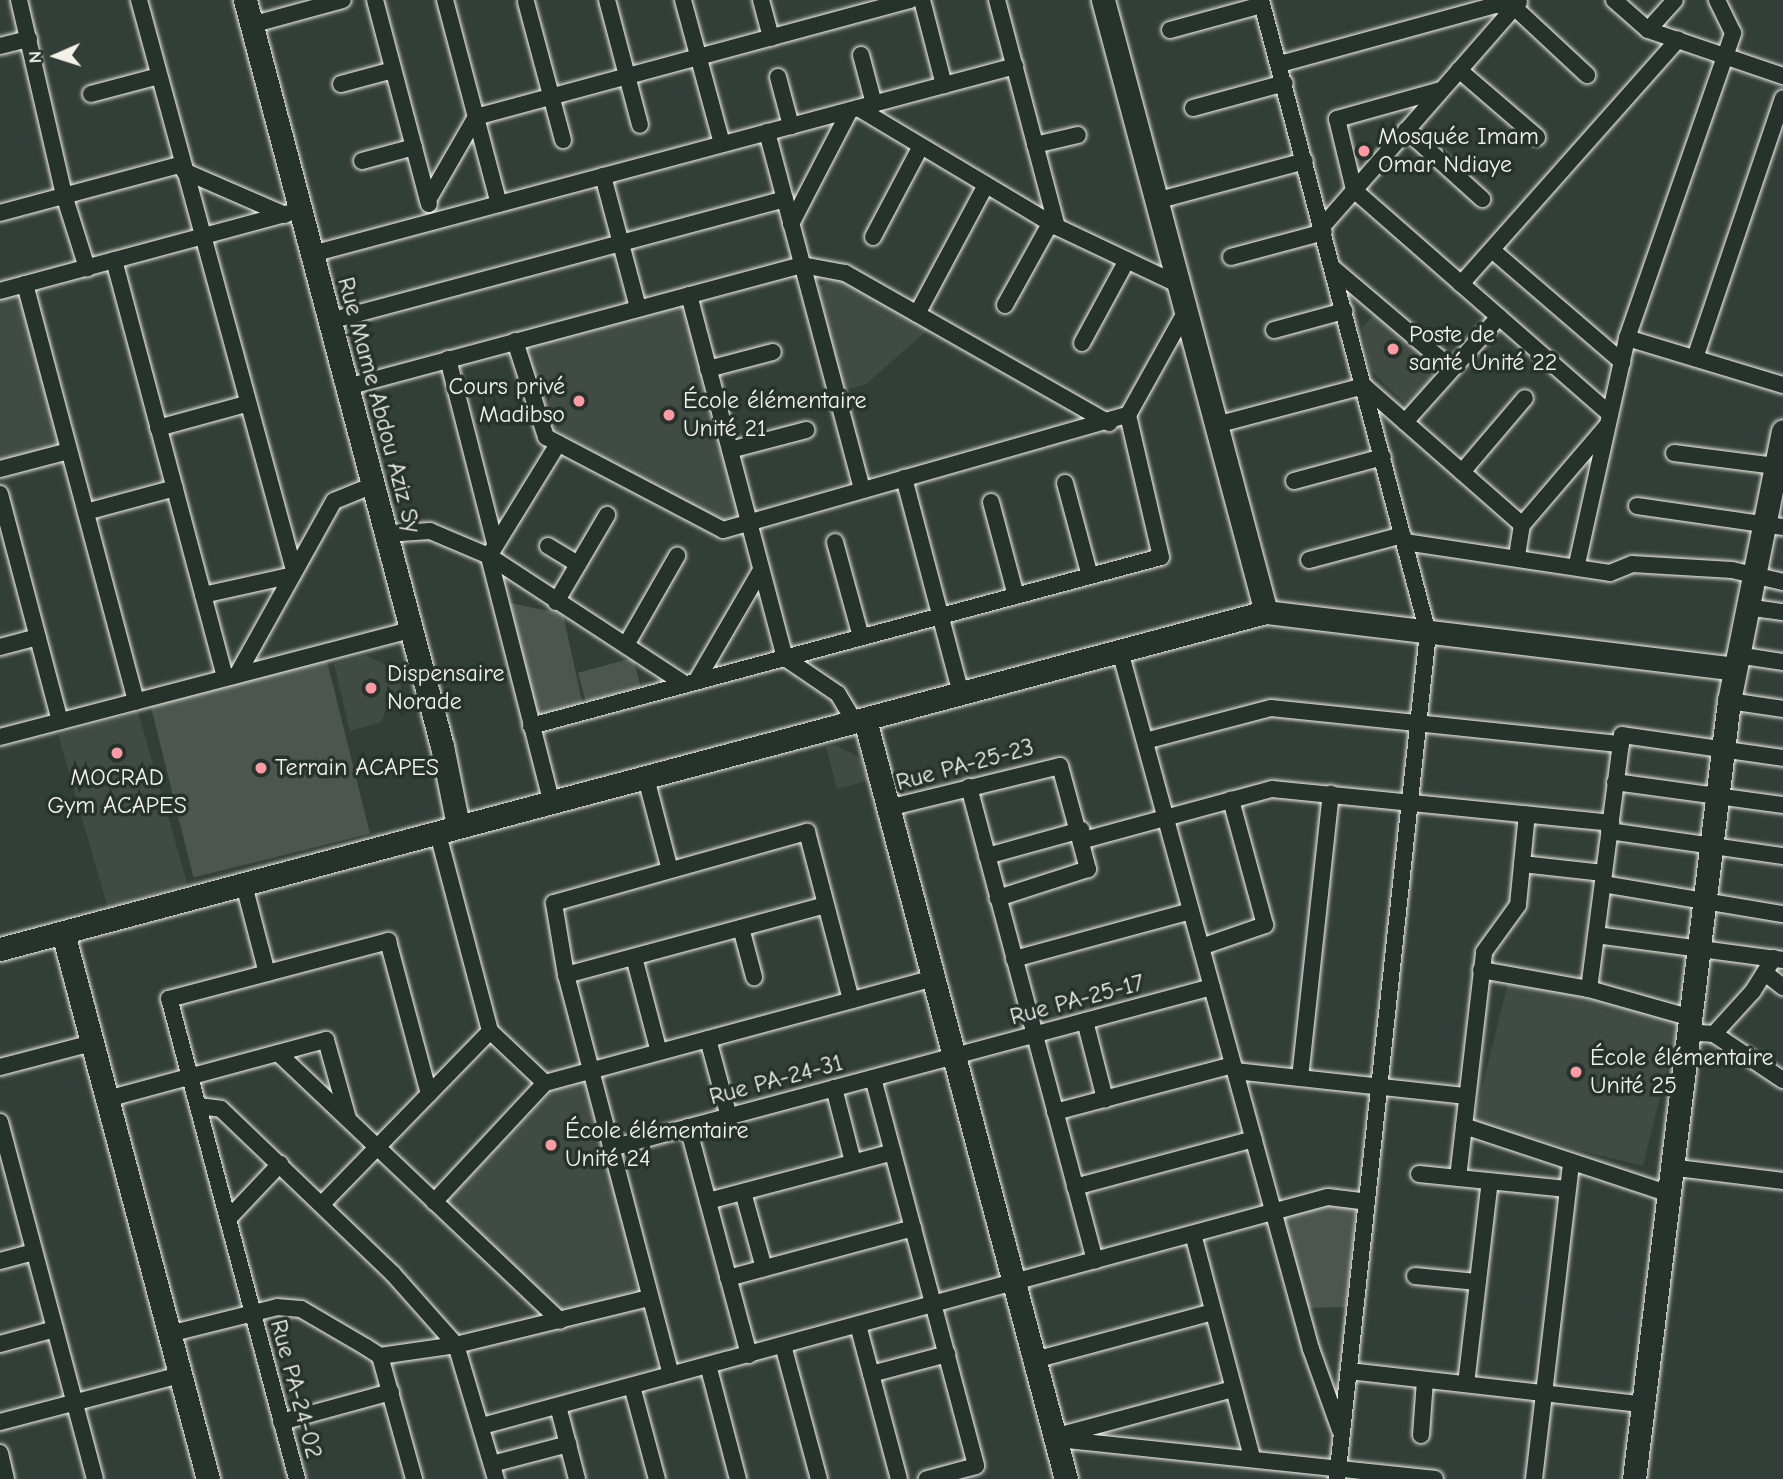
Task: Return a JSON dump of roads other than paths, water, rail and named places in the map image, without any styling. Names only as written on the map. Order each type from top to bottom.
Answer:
[{"type":"street","points":[[19,0],[64,195],[87,268]]},
{"type":"street","points":[[139,0],[292,573]]},
{"type":"street","name":"Rue Mame Abdou Aziz Sy","points":[[245,0],[293,213],[312,254],[411,630],[448,830]]},
{"type":"street","points":[[251,25],[343,0]]},
{"type":"street","points":[[375,0],[434,222]]},
{"type":"street","points":[[445,0],[499,204]]},
{"type":"street","points":[[607,0],[640,125]]},
{"type":"street","points":[[683,0],[722,145]]},
{"type":"street","points":[[761,0],[771,37]]},
{"type":"street","points":[[428,200],[476,117],[771,37],[849,8],[911,0]]},
{"type":"street","points":[[922,0],[944,85]]},
{"type":"street","points":[[997,0],[1054,225],[1005,305]]},
{"type":"street","points":[[1103,0],[1266,612]]},
{"type":"street","points":[[1614,0],[1648,30],[1783,76]]},
{"type":"street","points":[[1648,30],[1675,0]]},
{"type":"street","points":[[1577,564],[1627,338],[1726,58],[1733,24],[1717,0]]},
{"type":"street","points":[[526,2],[563,140]]},
{"type":"street","points":[[1170,30],[1261,3],[1280,64],[1429,633],[1417,723],[1338,1473]]},
{"type":"street","points":[[1280,64],[1496,5],[1517,3]]},
{"type":"street","points":[[1231,257],[1323,230],[1354,190],[1517,3]]},
{"type":"street","points":[[1517,3],[1587,75]]},
{"type":"street","points":[[0,46],[29,39]]},
{"type":"street","points":[[1461,284],[1678,40]]},
{"type":"street","points":[[861,55],[874,104]]},
{"type":"street","points":[[312,254],[1014,66]]},
{"type":"street","points":[[1459,69],[1537,137]]},
{"type":"street","points":[[341,84],[393,70]]},
{"type":"street","points":[[92,94],[159,76]]},
{"type":"street","points":[[778,77],[791,126]]},
{"type":"street","points":[[1193,108],[1285,83]]},
{"type":"street","points":[[1441,90],[1337,119],[1354,190],[1499,317],[1609,419]]},
{"type":"street","points":[[1695,358],[1783,98]]},
{"type":"street","points":[[854,109],[1054,225],[1179,285]]},
{"type":"street","points":[[791,224],[854,109]]},
{"type":"street","points":[[1406,130],[1482,198]]},
{"type":"street","points":[[767,132],[862,490]]},
{"type":"street","points":[[1035,145],[1079,135]]},
{"type":"street","points":[[362,161],[414,147]]},
{"type":"street","points":[[873,237],[920,148]]},
{"type":"street","points":[[1157,201],[1305,161]]},
{"type":"street","points":[[0,213],[184,167],[293,213]]},
{"type":"street","points":[[603,176],[638,308]]},
{"type":"street","points":[[917,314],[986,185]]},
{"type":"street","points":[[330,321],[785,199]]},
{"type":"street","points":[[0,291],[293,213]]},
{"type":"street","points":[[1492,250],[1622,362]]},
{"type":"street","points":[[114,260],[203,595],[231,677]]},
{"type":"street","points":[[1082,343],[1127,260]]},
{"type":"street","points":[[347,387],[802,265],[845,273],[1110,423]]},
{"type":"street","points":[[1333,268],[1452,369]]},
{"type":"street","points":[[25,284],[136,701]]},
{"type":"street","points":[[689,295],[785,657],[838,694],[860,721],[888,808],[1066,1479]]},
{"type":"street","points":[[515,341],[542,432],[558,444],[716,529],[1110,423],[1128,415],[1186,311]]},
{"type":"street","points":[[1274,330],[1344,311]]},
{"type":"street","points":[[1405,422],[1499,317]]},
{"type":"street","points":[[1627,338],[1783,385]]},
{"type":"street","points":[[708,369],[773,352]]},
{"type":"street","points":[[448,359],[531,726],[552,803]]},
{"type":"street","points":[[1364,386],[1522,525]]},
{"type":"street","points":[[1216,425],[1364,386]]},
{"type":"street","points":[[1462,472],[1525,398]]},
{"type":"street","points":[[159,428],[246,404]]},
{"type":"street","points":[[531,726],[1164,556],[1128,415]]},
{"type":"street","points":[[1517,556],[1522,525],[1609,419]]},
{"type":"street","points":[[730,450],[806,430]]},
{"type":"street","points":[[1634,1479],[1640,1404],[1687,1025],[1713,845],[1729,701],[1752,574],[1773,525],[1783,431]]},
{"type":"street","points":[[492,549],[558,444]]},
{"type":"street","points":[[0,469],[69,451]]},
{"type":"street","points":[[1674,453],[1779,467]]},
{"type":"street","points":[[1294,481],[1383,457]]},
{"type":"street","points":[[904,478],[961,694]]},
{"type":"street","points":[[1065,483],[1090,576]]},
{"type":"street","points":[[231,677],[334,501],[373,485]]},
{"type":"street","points":[[86,512],[174,488]]},
{"type":"street","points":[[0,494],[7,549],[38,637],[60,721]]},
{"type":"street","points":[[991,502],[1016,596]]},
{"type":"street","points":[[1637,506],[1773,525]]},
{"type":"street","points":[[556,602],[607,515]]},
{"type":"street","points":[[386,534],[430,531],[492,549],[556,602],[690,682]]},
{"type":"street","points":[[1309,560],[1404,539],[1577,564],[1610,573],[1632,564],[1752,574],[1783,582]]},
{"type":"street","points":[[835,542],[860,638]]},
{"type":"street","points":[[548,546],[578,564]]},
{"type":"street","points":[[626,645],[677,556]]},
{"type":"street","points":[[690,682],[761,570]]},
{"type":"street","points":[[203,595],[292,573]]},
{"type":"street","points":[[1746,607],[1782,619]]},
{"type":"street","points":[[0,949],[1266,612],[1429,633],[1736,662],[1783,662]]},
{"type":"street","points":[[0,737],[411,630]]},
{"type":"street","points":[[0,647],[38,637]]},
{"type":"street","points":[[1120,651],[1274,1212],[1342,1436]]},
{"type":"street","points":[[1729,701],[1783,709]]},
{"type":"street","points":[[1145,741],[1271,708],[1621,744]]},
{"type":"street","points":[[1589,989],[1622,735],[1783,758]]},
{"type":"street","name":"Rue PA-25-23","points":[[888,808],[1052,765],[1063,769],[1082,835]]},
{"type":"street","points":[[646,778],[669,866]]},
{"type":"street","points":[[1615,782],[1783,805]]},
{"type":"street","points":[[969,787],[1095,1261]]},
{"type":"street","points":[[987,856],[1166,818],[1272,789],[1527,814],[1783,856]]},
{"type":"street","points":[[1300,1078],[1331,794]]},
{"type":"street","points":[[1201,947],[1265,925],[1231,800]]},
{"type":"street","points":[[1458,1178],[1481,970],[1491,935],[1518,905],[1527,814]]},
{"type":"street","points":[[448,830],[490,1031],[545,1083]]},
{"type":"street","points":[[671,1375],[566,975],[554,903],[669,866],[807,832],[851,1000]]},
{"type":"street","points":[[998,898],[1084,873],[1090,860],[1082,835]]},
{"type":"street","points":[[1522,864],[1783,914]]},
{"type":"street","points":[[244,885],[267,973],[388,941],[429,1094]]},
{"type":"street","points":[[566,975],[826,905]]},
{"type":"street","points":[[1014,959],[1191,911]]},
{"type":"street","points":[[741,928],[754,977]]},
{"type":"street","points":[[63,933],[208,1479]]},
{"type":"street","points":[[1596,935],[1778,959]]},
{"type":"street","points":[[634,957],[659,1052]]},
{"type":"street","points":[[1714,1034],[1778,959]]},
{"type":"street","points":[[1481,970],[1589,989],[1714,1034],[1783,1080]]},
{"type":"street","name":"Rue PA-24-02","points":[[267,973],[169,999],[297,1479]]},
{"type":"street","points":[[1765,973],[1783,987]]},
{"type":"street","points":[[434,1202],[545,1083],[934,978]]},
{"type":"street","name":"Rue PA-25-17","points":[[954,1056],[1212,987]]},
{"type":"street","points":[[1085,1021],[1105,1099]]},
{"type":"street","points":[[322,1204],[490,1031]]},
{"type":"street","points":[[708,1039],[729,1117]]},
{"type":"street","points":[[107,1099],[326,1040],[348,1121]]},
{"type":"street","points":[[0,1067],[92,1043]]},
{"type":"street","points":[[278,1053],[560,1321]]},
{"type":"street","name":"Rue PA-24-31","points":[[611,1148],[954,1056]]},
{"type":"street","points":[[1055,1112],[1234,1068],[1467,1097]]},
{"type":"street","points":[[873,1078],[976,1466],[927,1479]]},
{"type":"street","points":[[834,1088],[853,1162]]},
{"type":"street","points":[[198,1106],[221,1109],[322,1204],[456,1345],[494,1471],[568,1444]]},
{"type":"street","points":[[0,1122],[95,1479]]},
{"type":"street","points":[[1464,1126],[1666,1193]]},
{"type":"street","points":[[688,1127],[749,1354]]},
{"type":"street","points":[[1075,1187],[1254,1139]]},
{"type":"street","points":[[708,1201],[893,1152]]},
{"type":"street","points":[[1534,1479],[1571,1162]]},
{"type":"street","points":[[228,1219],[280,1164]]},
{"type":"street","points":[[1669,1167],[1783,1181]]},
{"type":"street","points":[[1419,1174],[1567,1189]]},
{"type":"street","points":[[1465,1384],[1490,1181]]},
{"type":"street","points":[[743,1192],[764,1268]]},
{"type":"street","points":[[482,1426],[1328,1197],[1367,1202]]},
{"type":"street","points":[[728,1278],[913,1228]]},
{"type":"street","points":[[1193,1234],[1252,1458]]},
{"type":"street","points":[[0,1261],[34,1252]]},
{"type":"street","points":[[1415,1276],[1477,1282]]},
{"type":"street","points":[[169,1334],[252,1311],[301,1310],[380,1356],[456,1345],[649,1297]]},
{"type":"street","points":[[1035,1360],[1213,1312]]},
{"type":"street","points":[[858,1325],[898,1479]]},
{"type":"street","points":[[0,1344],[55,1329]]},
{"type":"street","points":[[783,1345],[819,1479]]},
{"type":"street","points":[[871,1374],[947,1354]]},
{"type":"street","points":[[380,1356],[414,1479]]},
{"type":"street","points":[[708,1365],[738,1479]]},
{"type":"street","points":[[1349,1371],[1640,1404]]},
{"type":"street","points":[[0,1422],[180,1375]]},
{"type":"street","points":[[1420,1435],[1425,1380]]},
{"type":"street","points":[[632,1386],[657,1479]]},
{"type":"street","points":[[1055,1438],[1233,1388]]},
{"type":"street","points":[[281,1422],[391,1392]]},
{"type":"street","points":[[558,1406],[578,1479]]},
{"type":"street","points":[[1055,1438],[1252,1458],[1338,1473],[1435,1479]]},
{"type":"street","points":[[0,1453],[6,1479]]},
{"type":"place","name":"Mosquée Imam Omar Ndiaye","points":[[1364,151]]},
{"type":"place","name":"Poste de santé Unité 22","points":[[1393,349]]},
{"type":"place","name":"Cours privé Madibso","points":[[579,401]]},
{"type":"place","name":"École élémentaire Unité 21","points":[[669,415]]},
{"type":"place","name":"Dispensaire Norade","points":[[371,688]]},
{"type":"place","name":"MOCRAD Gym ACAPES","points":[[117,753]]},
{"type":"place","name":"Terrain ACAPES","points":[[261,768]]},
{"type":"place","name":"École élémentaire Unité 25","points":[[1576,1072]]},
{"type":"place","name":"École élémentaire Unité 24","points":[[551,1145]]}]
